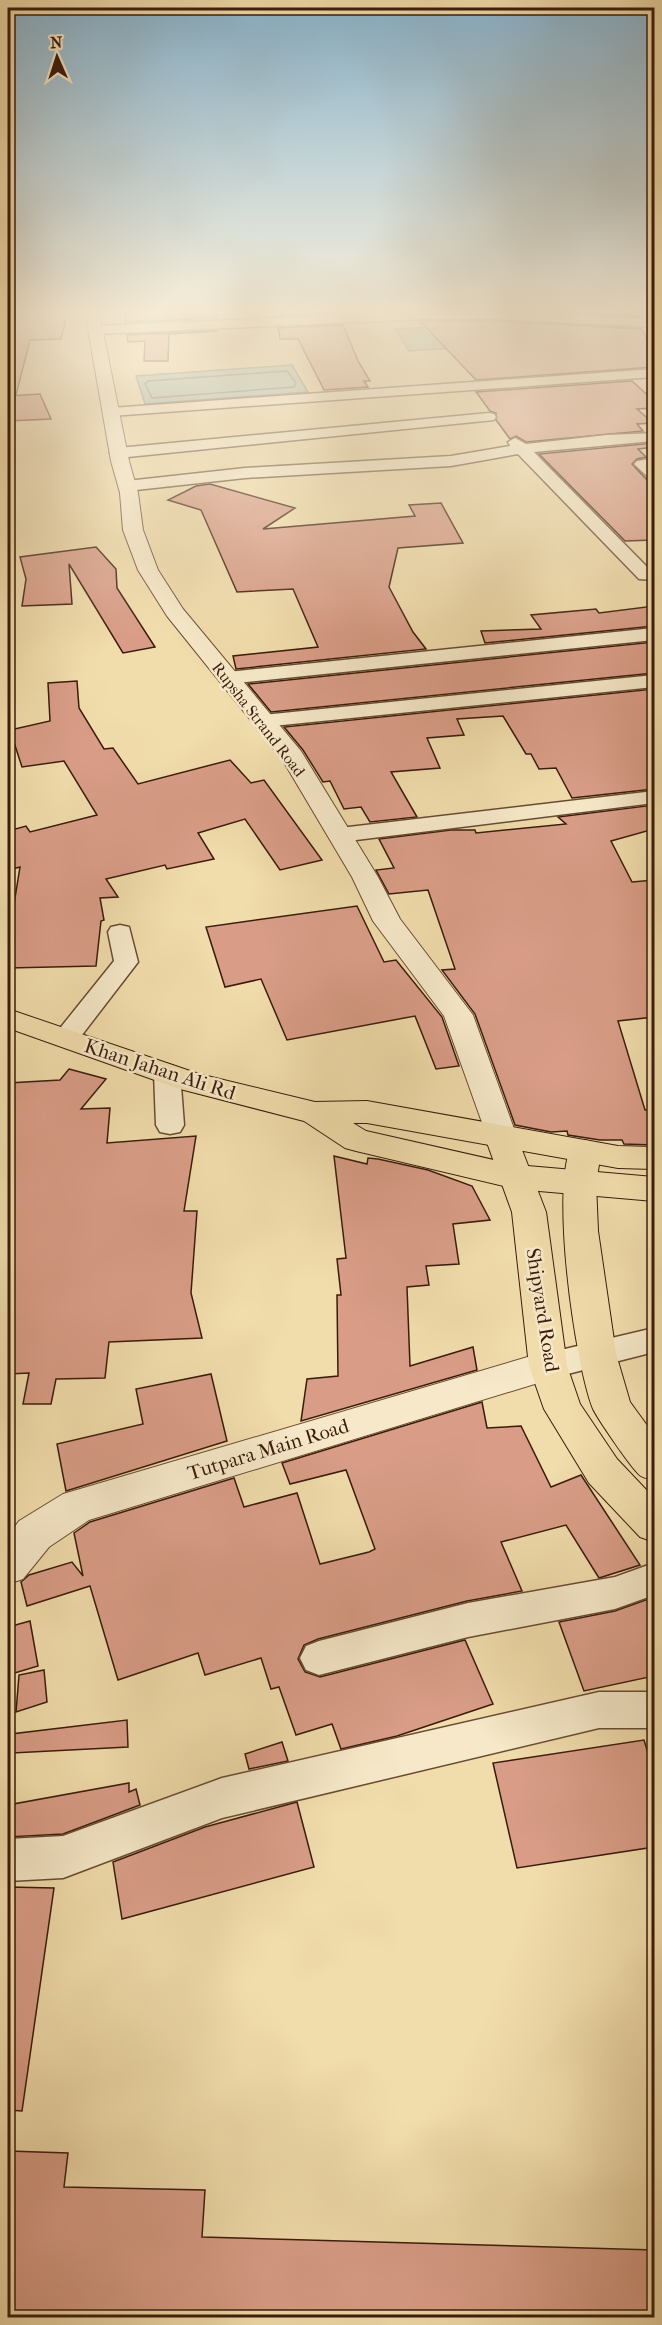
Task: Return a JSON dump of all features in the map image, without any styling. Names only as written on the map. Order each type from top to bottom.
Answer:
[{"type":"main road","name":"Khan Jahan Ali Rd","points":[[8,1018],[167,1073],[315,1113],[367,1112],[501,1137],[582,1167]]},
{"type":"main road","name":"Khan Jahan Ali Rd","points":[[315,1113],[356,1140],[516,1178],[582,1167]]},
{"type":"main road","name":"Shipyard Road","points":[[501,1137],[529,1212],[548,1366],[563,1409],[603,1472],[654,1525]]},
{"type":"main road","points":[[582,1167],[618,1157],[654,1158]]},
{"type":"main road","points":[[582,1167],[654,1189]]},
{"type":"main road","points":[[582,1167],[581,1231],[597,1354],[612,1408],[654,1464]]},
{"type":"street","name":"Rupsha Strand Road","points":[[112,420],[127,486],[133,530],[148,570],[174,612],[292,756],[340,835],[387,921],[458,1015],[501,1137]]},
{"type":"street","points":[[494,420],[539,462],[586,517],[651,577]]},
{"type":"street","points":[[118,453],[498,425]]},
{"type":"street","points":[[127,486],[245,473],[451,461],[523,449],[654,437]]},
{"type":"street","points":[[654,463],[642,464],[654,475]]},
{"type":"street","points":[[228,678],[654,634]]},
{"type":"street","points":[[263,721],[654,681]]},
{"type":"street","points":[[340,835],[654,797]]},
{"type":"street","points":[[66,1038],[126,962],[120,932]]},
{"type":"street","points":[[167,1073],[170,1125]]},
{"type":"street","points":[[548,1366],[654,1340]]},
{"type":"street","name":"Tutpara Main Road","points":[[8,1566],[34,1534],[77,1506],[548,1366]]},
{"type":"street","points":[[319,1658],[468,1620],[615,1593],[654,1579]]},
{"type":"street","points":[[8,1860],[63,1857],[222,1798],[588,1713],[654,1710]]},
{"type":"building","points":[[496,420],[650,420],[653,423],[637,424],[643,431],[526,442],[516,436],[510,439]]},
{"type":"building","points":[[654,443],[654,447],[638,449],[646,457],[637,459],[632,464],[647,480],[654,482],[654,540],[625,541],[539,454]]},
{"type":"building","points":[[210,484],[295,508],[263,529],[415,516],[409,505],[441,503],[463,543],[398,548],[389,587],[413,632],[426,649],[236,669],[233,656],[318,647],[293,589],[237,592],[201,510],[168,500],[196,486]]},
{"type":"building","points":[[96,547],[116,569],[117,588],[155,647],[123,653],[69,564],[72,604],[22,606],[26,579],[20,557]]},
{"type":"building","points":[[654,606],[654,626],[485,643],[481,631],[541,629],[531,615],[596,609],[599,613]]},
{"type":"building","points":[[654,642],[654,673],[271,712],[248,684]]},
{"type":"building","points":[[77,681],[79,708],[104,749],[113,748],[138,784],[230,760],[251,783],[264,780],[322,860],[280,870],[245,819],[198,833],[214,859],[167,869],[165,865],[106,879],[118,897],[100,898],[104,920],[101,921],[96,966],[8,968],[8,941],[20,867],[8,870],[8,831],[26,826],[30,832],[97,815],[64,761],[22,767],[10,730],[50,721],[48,683]]},
{"type":"building","points":[[654,689],[654,789],[572,798],[556,768],[539,769],[531,754],[526,754],[503,716],[457,719],[464,735],[427,738],[440,768],[391,772],[417,817],[370,822],[361,807],[344,809],[330,781],[323,782],[303,750],[284,727]]},
{"type":"building","points":[[654,805],[654,829],[611,841],[632,882],[654,880],[654,1017],[618,1021],[645,1110],[654,1109],[654,1145],[624,1144],[622,1140],[600,1140],[568,1135],[567,1131],[551,1132],[515,1125],[475,1014],[442,970],[455,969],[428,890],[389,894],[376,870],[394,868],[379,839],[451,830],[475,830],[476,833],[566,824],[558,817]]},
{"type":"building","points":[[357,906],[384,962],[396,960],[442,1017],[459,1066],[436,1069],[415,1016],[287,1040],[261,979],[225,987],[206,927]]},
{"type":"building","points":[[69,1069],[106,1079],[81,1109],[110,1108],[107,1143],[196,1136],[184,1211],[197,1211],[191,1293],[202,1338],[109,1342],[105,1378],[56,1379],[51,1404],[23,1404],[29,1373],[8,1374],[8,1083],[60,1080]]},
{"type":"building","points":[[334,1156],[367,1164],[368,1158],[378,1159],[428,1170],[472,1186],[490,1220],[453,1224],[459,1264],[426,1266],[429,1285],[407,1287],[410,1366],[473,1347],[477,1370],[301,1421],[307,1379],[338,1376],[337,1295],[341,1295],[337,1259],[346,1258]]},
{"type":"building","points":[[211,1374],[227,1441],[66,1491],[57,1444],[143,1424],[136,1389]]},
{"type":"building","points":[[482,1402],[487,1428],[521,1426],[551,1487],[581,1475],[640,1565],[599,1578],[566,1525],[501,1542],[522,1591],[467,1601],[318,1639],[304,1645],[298,1659],[305,1672],[320,1677],[465,1640],[493,1704],[397,1736],[341,1749],[332,1724],[296,1735],[279,1687],[271,1689],[261,1658],[205,1675],[198,1653],[118,1680],[90,1586],[27,1606],[21,1582],[29,1575],[72,1562],[83,1576],[74,1533],[90,1522],[234,1478],[244,1507],[297,1493],[320,1564],[369,1552],[375,1549],[346,1470],[290,1484],[282,1463]]},
{"type":"building","points":[[654,1597],[654,1676],[584,1691],[559,1622],[615,1611]]},
{"type":"building","points":[[30,1621],[38,1666],[8,1675],[8,1627]]},
{"type":"building","points":[[44,1670],[47,1702],[16,1712],[19,1675]]},
{"type":"building","points":[[127,1720],[128,1747],[12,1753],[11,1734]]},
{"type":"building","points":[[644,1740],[654,1773],[654,1847],[517,1868],[493,1763]]},
{"type":"building","points":[[282,1742],[288,1761],[249,1769],[245,1754]]},
{"type":"building","points":[[129,1783],[129,1792],[136,1789],[140,1805],[63,1834],[8,1837],[8,1805]]},
{"type":"building","points":[[297,1802],[314,1867],[122,1919],[113,1862],[205,1827]]},
{"type":"building","points":[[8,1887],[54,1888],[22,2111],[8,2110]]},
{"type":"building","points":[[8,2151],[68,2153],[64,2187],[205,2190],[202,2237],[654,2250],[654,2318],[116,2318],[8,2314]]}]
